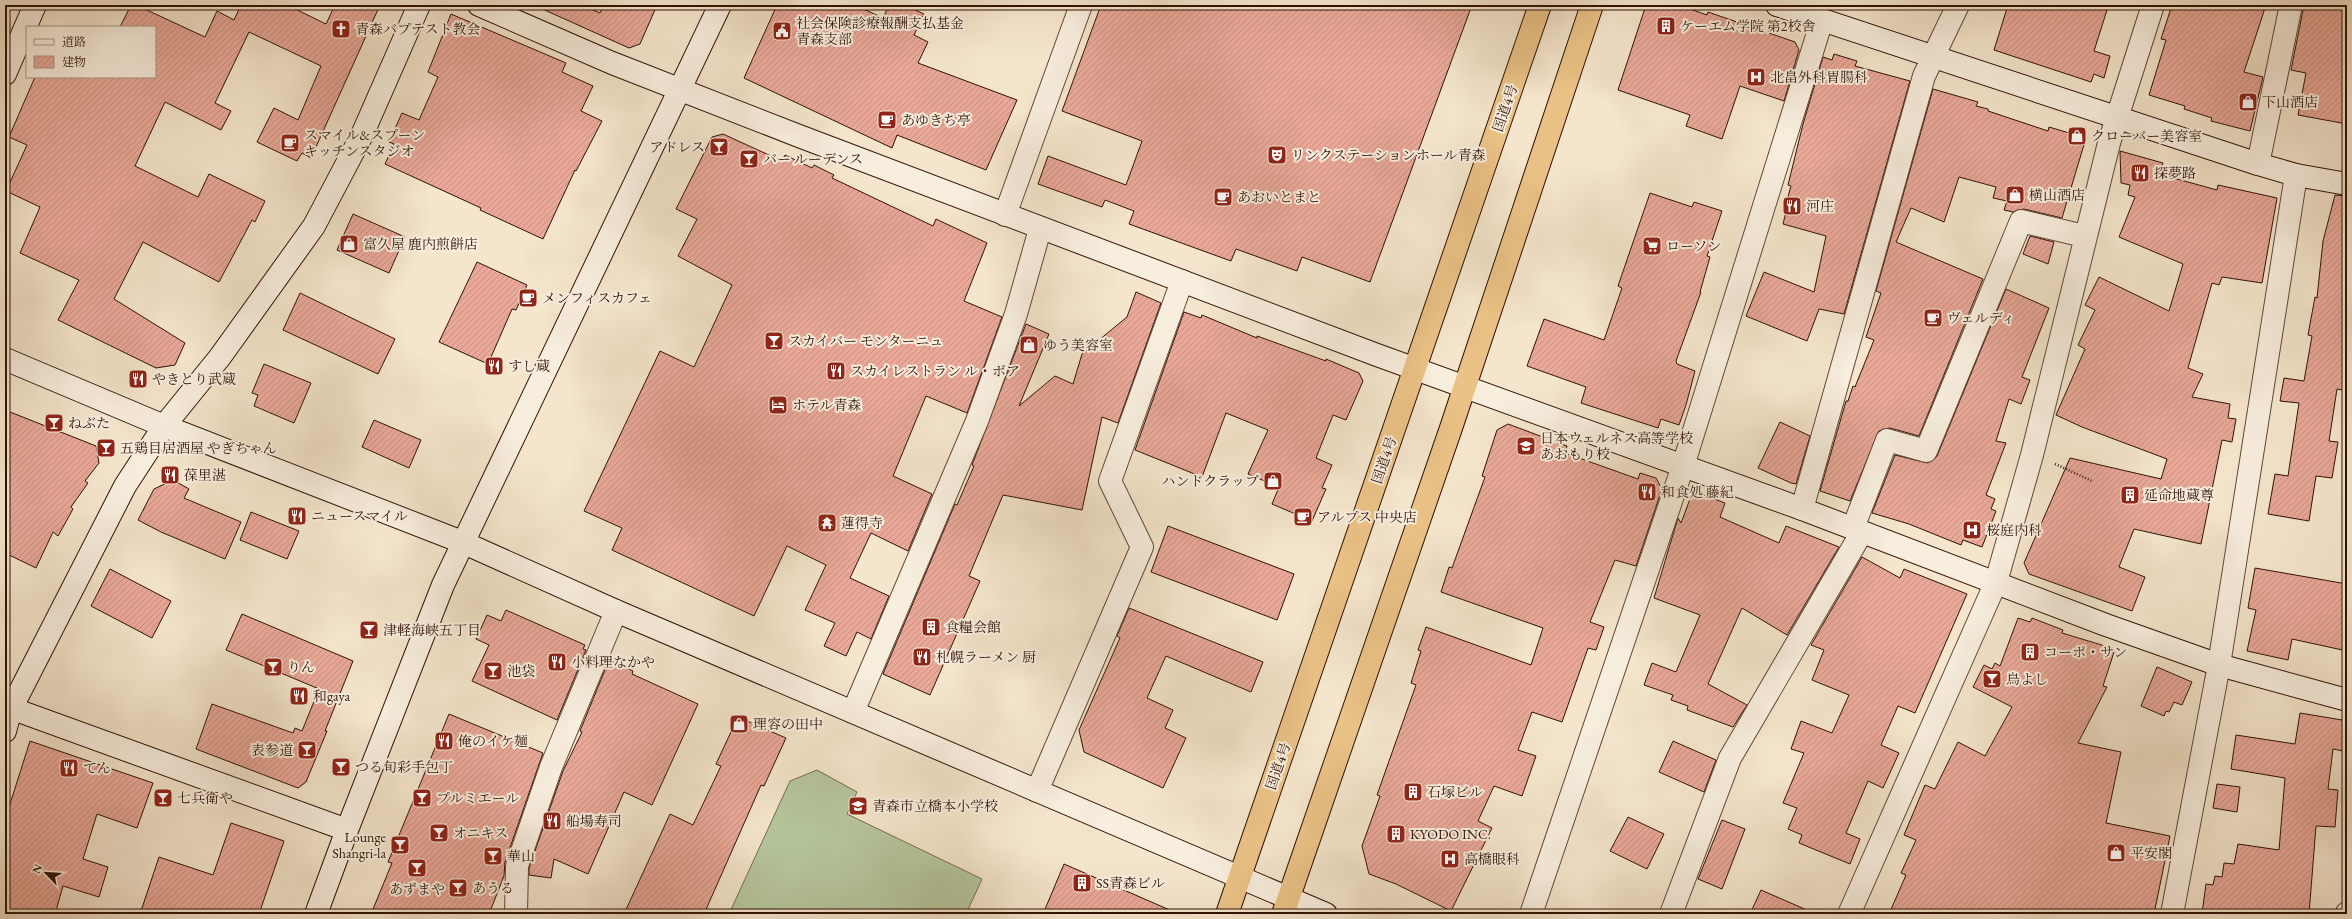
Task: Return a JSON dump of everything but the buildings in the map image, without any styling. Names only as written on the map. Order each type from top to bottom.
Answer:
[{"type":"highway","name":"国道4号","points":[[1227,914],[1540,5]]},
{"type":"highway","points":[[1286,906],[1465,386],[1592,5]]},
{"type":"street","points":[[27,26],[36,5]]},
{"type":"street","points":[[5,731],[8,707],[125,486],[164,426],[220,356],[314,226],[362,135],[419,5]]},
{"type":"street","points":[[479,5],[679,89],[1040,229],[1415,369],[1802,509],[2106,625],[2219,665],[2347,700]]},
{"type":"street","points":[[316,914],[434,604],[462,542],[720,5]]},
{"type":"street","points":[[1005,215],[1081,5]]},
{"type":"street","points":[[1777,5],[1812,13],[1934,58],[2258,164],[2296,175],[2347,184]]},
{"type":"street","points":[[1802,509],[1924,76],[1934,58],[1958,5]]},
{"type":"street","points":[[1849,914],[1996,582],[2032,455],[2084,236],[2116,118],[2153,5]]},
{"type":"street","points":[[2258,164],[2291,5]]},
{"type":"street","points":[[1531,914],[1683,466],[1812,13]]},
{"type":"street","points":[[5,74],[26,27]]},
{"type":"street","points":[[2172,914],[2219,665],[2296,175]]},
{"type":"street","points":[[1671,914],[1730,758],[1857,530],[1887,440],[1926,452],[2022,221],[2084,236]]},
{"type":"street","points":[[853,712],[977,421],[1016,314],[1040,229]]},
{"type":"street","points":[[1038,791],[1142,547],[1110,481],[1182,281]]},
{"type":"street","points":[[5,359],[164,426],[462,542],[616,612],[1240,877],[1286,906],[1326,914]]},
{"type":"street","points":[[516,914],[517,866],[551,767],[616,612]]},
{"type":"street","points":[[8,707],[347,830]]},
{"type":"path","points":[[2032,455],[2092,481]]},
{"type":"green space","points":[[817,770],[857,792],[847,814],[982,879],[966,914],[729,914],[790,781]]},
{"type":"place","name":"ケーエム学院 第2校舎","points":[[1666,26]]},
{"type":"place","name":"青森バプテスト教会","points":[[341,29]]},
{"type":"place","name":"社会保険診療報酬支払基金 青森支部","points":[[782,31]]},
{"type":"place","name":"北畠外科胃腸科","points":[[1756,77]]},
{"type":"place","name":"下山酒店","points":[[2248,102]]},
{"type":"place","name":"あゆきち亭","points":[[887,120]]},
{"type":"place","name":"クローバー美容室","points":[[2077,136]]},
{"type":"place","name":"スマイル&スプーン キッチンスタジオ","points":[[290,143]]},
{"type":"place","name":"アドレス","points":[[719,147]]},
{"type":"place","name":"リンクステーションホール青森","points":[[1277,155]]},
{"type":"place","name":"バー ルーデンス","points":[[749,159]]},
{"type":"place","name":"探夢路","points":[[2140,173]]},
{"type":"place","name":"横山酒店","points":[[2015,195]]},
{"type":"place","name":"あおいとまと","points":[[1223,197]]},
{"type":"place","name":"河庄","points":[[1792,206]]},
{"type":"place","name":"富久屋 鹿内煎餅店","points":[[349,244]]},
{"type":"place","name":"ローソン","points":[[1652,246]]},
{"type":"place","name":"メンフィスカフェ","points":[[528,298]]},
{"type":"place","name":"ヴェルディ","points":[[1933,318]]},
{"type":"place","name":"スカイバー モンターニュ","points":[[774,341]]},
{"type":"place","name":"ゆう美容室","points":[[1029,345]]},
{"type":"place","name":"すし蔵","points":[[494,366]]},
{"type":"place","name":"スカイレストラン ル・ボア","points":[[836,371]]},
{"type":"place","name":"やきとり武蔵","points":[[138,379]]},
{"type":"place","name":"ホテル青森","points":[[778,405]]},
{"type":"place","name":"ねぶた","points":[[54,423]]},
{"type":"place","name":"日本ウェルネス高等学校 あおもり校","points":[[1526,446]]},
{"type":"place","name":"五鶏目居酒屋 やぎちゃん","points":[[106,448]]},
{"type":"place","name":"葆里湛","points":[[170,475]]},
{"type":"place","name":"ハンドクラップ","points":[[1273,481]]},
{"type":"place","name":"和食処 藤紀","points":[[1647,492]]},
{"type":"place","name":"延命地蔵尊","points":[[2130,495]]},
{"type":"place","name":"ニュースマイル","points":[[297,516]]},
{"type":"place","name":"アルプス 中央店","points":[[1303,517]]},
{"type":"place","name":"蓮得寺","points":[[827,523]]},
{"type":"place","name":"桜庭内科","points":[[1972,530]]},
{"type":"place","name":"食糧会館","points":[[931,627]]},
{"type":"place","name":"津軽海峡五丁目","points":[[369,630]]},
{"type":"place","name":"コーポ・サン","points":[[2030,652]]},
{"type":"place","name":"札幌ラーメン 厨","points":[[922,657]]},
{"type":"place","name":"小料理なかや","points":[[557,662]]},
{"type":"place","name":"りん","points":[[273,667]]},
{"type":"place","name":"池袋","points":[[493,671]]},
{"type":"place","name":"鳥よし","points":[[1992,679]]},
{"type":"place","name":"和gaya","points":[[299,696]]},
{"type":"place","name":"理容の田中","points":[[739,724]]},
{"type":"place","name":"俺のイケ麺","points":[[444,741]]},
{"type":"place","name":"表参道","points":[[307,750]]},
{"type":"place","name":"つる旬彩手包丁","points":[[341,767]]},
{"type":"place","name":"てん","points":[[69,768]]},
{"type":"place","name":"石塚ビル","points":[[1413,792]]},
{"type":"place","name":"七兵衛や","points":[[163,798]]},
{"type":"place","name":"プルミエール","points":[[422,798]]},
{"type":"place","name":"青森市立橋本小学校","points":[[858,806]]},
{"type":"place","name":"船場寿司","points":[[552,821]]},
{"type":"place","name":"オニキス","points":[[439,833]]},
{"type":"place","name":"KYODO INC.","points":[[1396,834]]},
{"type":"place","name":"Lounge Shangri-la","points":[[400,845]]},
{"type":"place","name":"平安閣","points":[[2116,853]]},
{"type":"place","name":"華山","points":[[493,856]]},
{"type":"place","name":"高橋眼科","points":[[1450,859]]},
{"type":"place","name":"あずまや","points":[[417,868]]},
{"type":"place","name":"SS青森ビル","points":[[1082,883]]},
{"type":"place","name":"あうる","points":[[458,888]]}]
